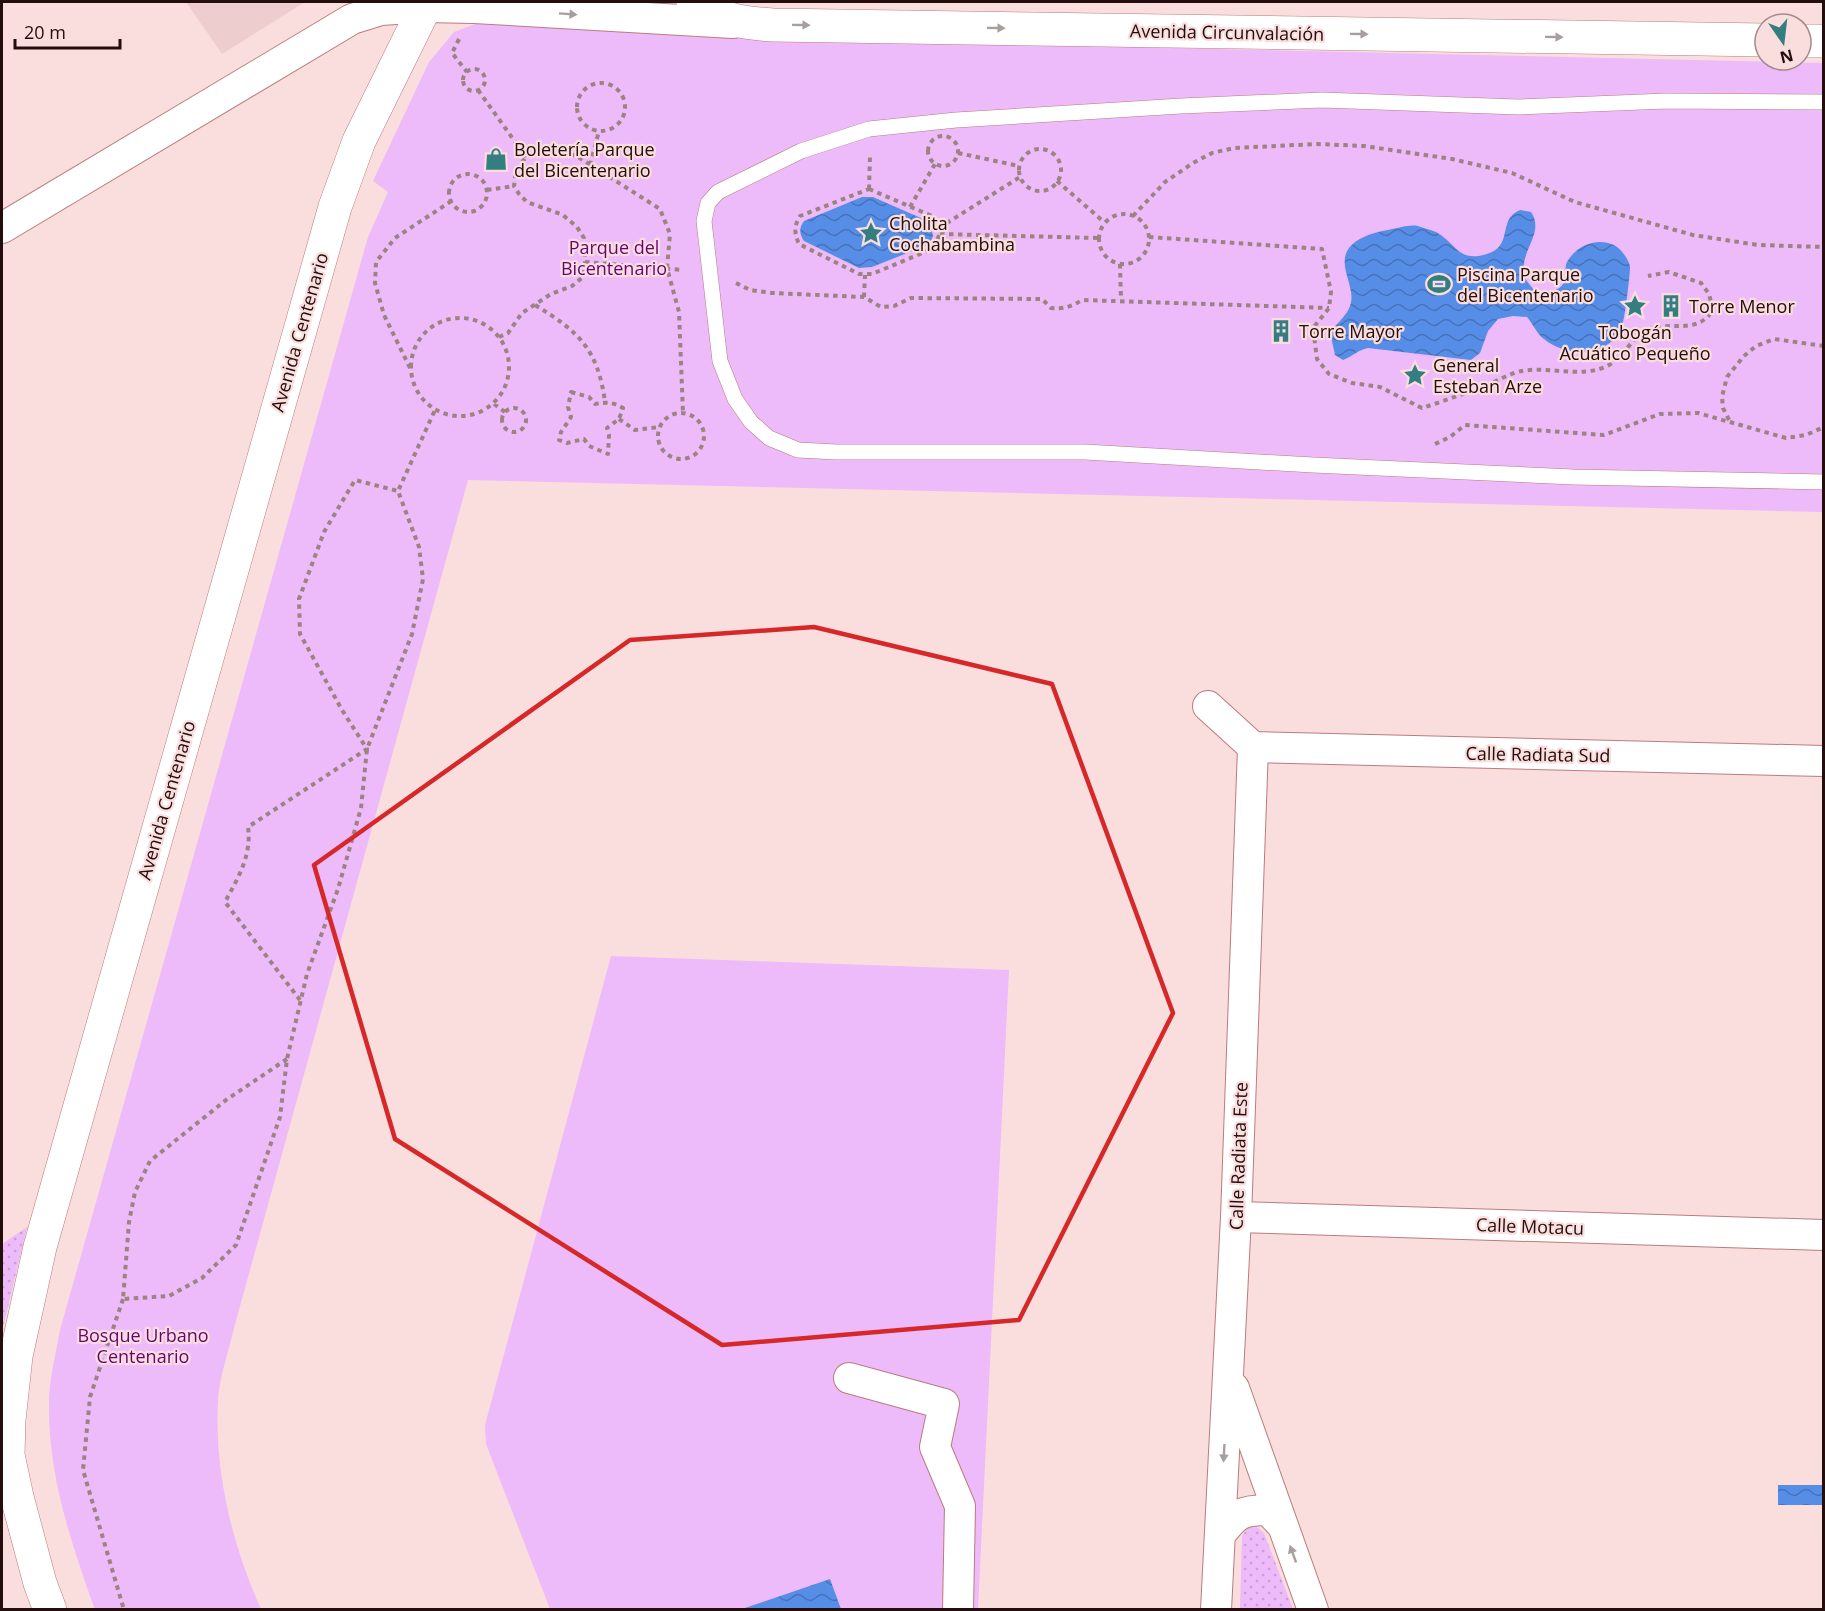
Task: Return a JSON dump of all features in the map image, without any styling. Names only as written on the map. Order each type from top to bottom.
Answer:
[{"type":"main road","name":"Avenida Circunvalación","points":[[693,2],[706,10],[742,23],[1753,40]]},
{"type":"main road","name":"Avenida Centenario","points":[[50,1610],[40,1583],[5,1455],[16,1356],[40,1247],[335,207],[359,141],[428,3]]},
{"type":"street","points":[[2,228],[352,19],[381,10],[428,3],[474,8],[742,23]]},
{"type":"street","points":[[1208,706],[1252,747]]},
{"type":"street","name":"Calle Radiata Sud","points":[[1252,747],[1824,761]]},
{"type":"street","name":"Calle Radiata Este","points":[[1252,747],[1236,1217],[1228,1374],[1313,1610]]},
{"type":"street","name":"Calle Motacu","points":[[1236,1217],[1824,1235]]},
{"type":"street","points":[[1216,1610],[1228,1374]]},
{"type":"street","points":[[849,1378],[944,1404],[935,1447],[960,1506],[958,1610]]},
{"type":"street","points":[[1220,1535],[1233,1518],[1250,1510],[1268,1510],[1283,1526]]},
{"type":"lane","points":[[1824,102],[1666,101],[1518,107],[1310,101],[1015,116],[869,129],[801,151],[718,192],[708,203],[704,221],[720,361],[735,399],[751,422],[769,438],[798,450],[1085,452],[1562,476],[1824,482]]},
{"type":"path","points":[[460,36],[452,52],[467,72]]},
{"type":"path","points":[[478,69],[483,75],[485,82],[478,90],[470,90],[465,86],[463,77],[467,72],[478,69]]},
{"type":"path","points":[[602,84],[611,85],[618,90],[625,111],[623,117],[613,128],[599,131],[585,124],[577,110],[581,94],[587,88],[602,84]]},
{"type":"path","points":[[478,90],[526,157]]},
{"type":"path","points":[[590,165],[599,131]]},
{"type":"path","points":[[944,135],[957,143],[958,153],[957,158],[946,166],[935,164],[929,157],[928,151],[931,142],[944,135]]},
{"type":"path","points":[[1133,216],[1165,182],[1212,153],[1246,147],[1317,144],[1364,146],[1452,159],[1512,173],[1575,202],[1693,235],[1758,245],[1824,248]]},
{"type":"path","points":[[499,337],[508,333],[522,313],[551,294],[572,286],[583,277],[584,238],[576,226],[563,215],[527,202],[514,186],[516,170],[526,157],[546,148],[561,150],[590,165],[660,209],[670,234],[667,268],[679,312],[683,413]]},
{"type":"path","points":[[1038,148],[1056,156],[1061,168],[1053,186],[1041,191],[1028,187],[1020,177],[1019,166],[1031,150],[1038,148]]},
{"type":"path","points":[[916,152],[928,151]]},
{"type":"path","points":[[869,189],[870,153]]},
{"type":"path","points":[[958,153],[1019,166]]},
{"type":"path","points":[[910,207],[935,164]]},
{"type":"path","points":[[462,175],[475,175],[481,179],[487,190],[482,206],[472,212],[459,211],[450,202],[448,195],[451,182],[462,175]]},
{"type":"path","points":[[939,228],[1020,177]]},
{"type":"path","points":[[1057,181],[1104,222]]},
{"type":"path","points":[[487,190],[514,186]]},
{"type":"path","points":[[869,189],[932,216],[940,234],[932,249],[865,275],[799,244],[795,234],[795,224],[800,216],[869,189]]},
{"type":"path","points":[[411,369],[384,315],[375,283],[376,262],[395,238],[450,202]]},
{"type":"path","points":[[1118,214],[1133,216],[1144,224],[1149,237],[1146,251],[1135,262],[1120,264],[1106,258],[1099,246],[1098,238],[1104,222],[1118,214]]},
{"type":"path","points":[[940,234],[1098,238]]},
{"type":"path","points":[[1149,237],[1322,249],[1331,292],[1329,308],[1313,328],[1317,359],[1329,374],[1352,383],[1380,387],[1422,408],[1457,397],[1522,371],[1586,372],[1605,367],[1621,357],[1640,334],[1651,329],[1692,325],[1706,320],[1713,310],[1708,294],[1701,283],[1669,272],[1648,276]]},
{"type":"path","points":[[585,262],[710,272],[750,290],[864,297],[881,307],[894,306],[911,298],[1042,299],[1051,309],[1071,308],[1082,300],[1329,308]]},
{"type":"path","points":[[1120,264],[1121,300]]},
{"type":"path","points":[[864,297],[865,275]]},
{"type":"path","points":[[535,304],[560,320],[580,338],[594,360],[602,380],[605,402]]},
{"type":"path","points":[[464,318],[480,322],[499,337],[510,360],[509,376],[504,391],[494,404],[481,412],[465,417],[450,416],[435,410],[422,399],[413,385],[411,369],[413,352],[420,338],[433,326],[448,320],[464,318]]},
{"type":"path","points":[[1729,421],[1723,408],[1722,397],[1727,377],[1756,345],[1774,339],[1824,346]]},
{"type":"path","points":[[571,392],[589,397],[595,404],[615,403],[623,408],[619,419],[607,428],[608,454],[589,446],[584,439],[567,443],[559,440],[561,432],[571,417],[568,407],[571,392]]},
{"type":"path","points":[[494,404],[505,412]]},
{"type":"path","points":[[512,408],[523,412],[526,418],[522,429],[515,432],[504,427],[502,419],[505,412],[512,408]]},
{"type":"path","points":[[123,1299],[168,1296],[202,1278],[236,1245],[279,1117],[287,1059],[307,974],[338,889],[361,808],[368,749],[412,634],[423,579],[419,547],[398,491],[435,410]]},
{"type":"path","points":[[683,413],[691,415],[697,419],[705,432],[702,448],[690,458],[675,459],[663,451],[658,436],[660,427],[668,417],[683,413]]},
{"type":"path","points":[[1431,446],[1450,437],[1466,425],[1604,435],[1660,414],[1698,413],[1786,438],[1806,435],[1824,427]]},
{"type":"path","points":[[619,419],[635,430],[660,427]]},
{"type":"path","points":[[368,749],[342,710],[300,634],[299,599],[324,532],[355,480],[398,491]]},
{"type":"path","points":[[300,1001],[225,902],[244,866],[250,839],[248,827],[368,749]]},
{"type":"path","points":[[124,1610],[82,1470],[90,1397],[123,1299],[129,1222],[135,1192],[150,1161],[226,1100],[287,1059]]},
{"type":"highlighted area","points":[[814,627],[1052,684],[1173,1013],[1019,1320],[722,1345],[395,1139],[314,865],[630,640]]},
{"type":"shaded area","points":[[186,2],[305,2],[222,54]]},
{"type":"green space","name":"Parque del Bicentenario","points":[[478,23],[703,37],[1753,61],[1753,72],[1813,72],[1813,63],[1823,63],[1823,512],[468,480],[220,1383],[218,1427],[222,1480],[241,1559],[261,1609],[95,1610],[70,1534],[52,1457],[49,1394],[60,1330],[368,237],[388,192],[373,181],[429,62],[454,32]]},
{"type":"green space","points":[[611,956],[1009,970],[978,1609],[550,1609],[486,1444],[485,1425]]},
{"type":"green space","points":[[27,1227],[2,1332],[2,1244]]},
{"type":"green space","points":[[1257,1527],[1264,1533],[1293,1609],[1240,1609],[1242,1536],[1248,1528]]},
{"type":"water","points":[[862,197],[873,197],[930,222],[933,236],[930,244],[872,267],[859,268],[804,241],[800,231],[804,221]]},
{"type":"water","name":"Piscina Parque del Bicentenario","points":[[1520,210],[1531,212],[1535,220],[1534,236],[1524,269],[1525,278],[1534,290],[1547,291],[1560,288],[1565,280],[1567,262],[1576,251],[1587,244],[1600,242],[1614,245],[1626,258],[1630,272],[1622,326],[1616,337],[1608,344],[1587,352],[1564,349],[1542,337],[1527,317],[1513,316],[1498,319],[1488,331],[1480,353],[1471,360],[1368,348],[1343,360],[1335,355],[1330,332],[1350,306],[1351,291],[1345,262],[1349,248],[1356,242],[1382,231],[1418,226],[1443,236],[1463,254],[1477,256],[1487,254],[1500,245],[1509,220]]},
{"type":"water","points":[[1778,1485],[1823,1485],[1823,1505],[1778,1505]]},
{"type":"water","points":[[830,1579],[841,1609],[742,1609]]},
{"type":"place","name":"Boletería Parque del Bicentenario","points":[[496,159]]},
{"type":"place","name":"Cholita Cochabambina","points":[[871,233]]},
{"type":"place","name":"Piscina Parque del Bicentenario","points":[[1439,284]]},
{"type":"place","name":"Tobogán Acuático Pequeño","points":[[1635,306]]},
{"type":"place","name":"Torre Menor","points":[[1671,306]]},
{"type":"place","name":"Torre Mayor","points":[[1281,331]]},
{"type":"place","name":"General Esteban Arze","points":[[1415,375]]},
{"type":"park label","name":"Bosque Urbano Centenario","points":[[143,1345]]}]
